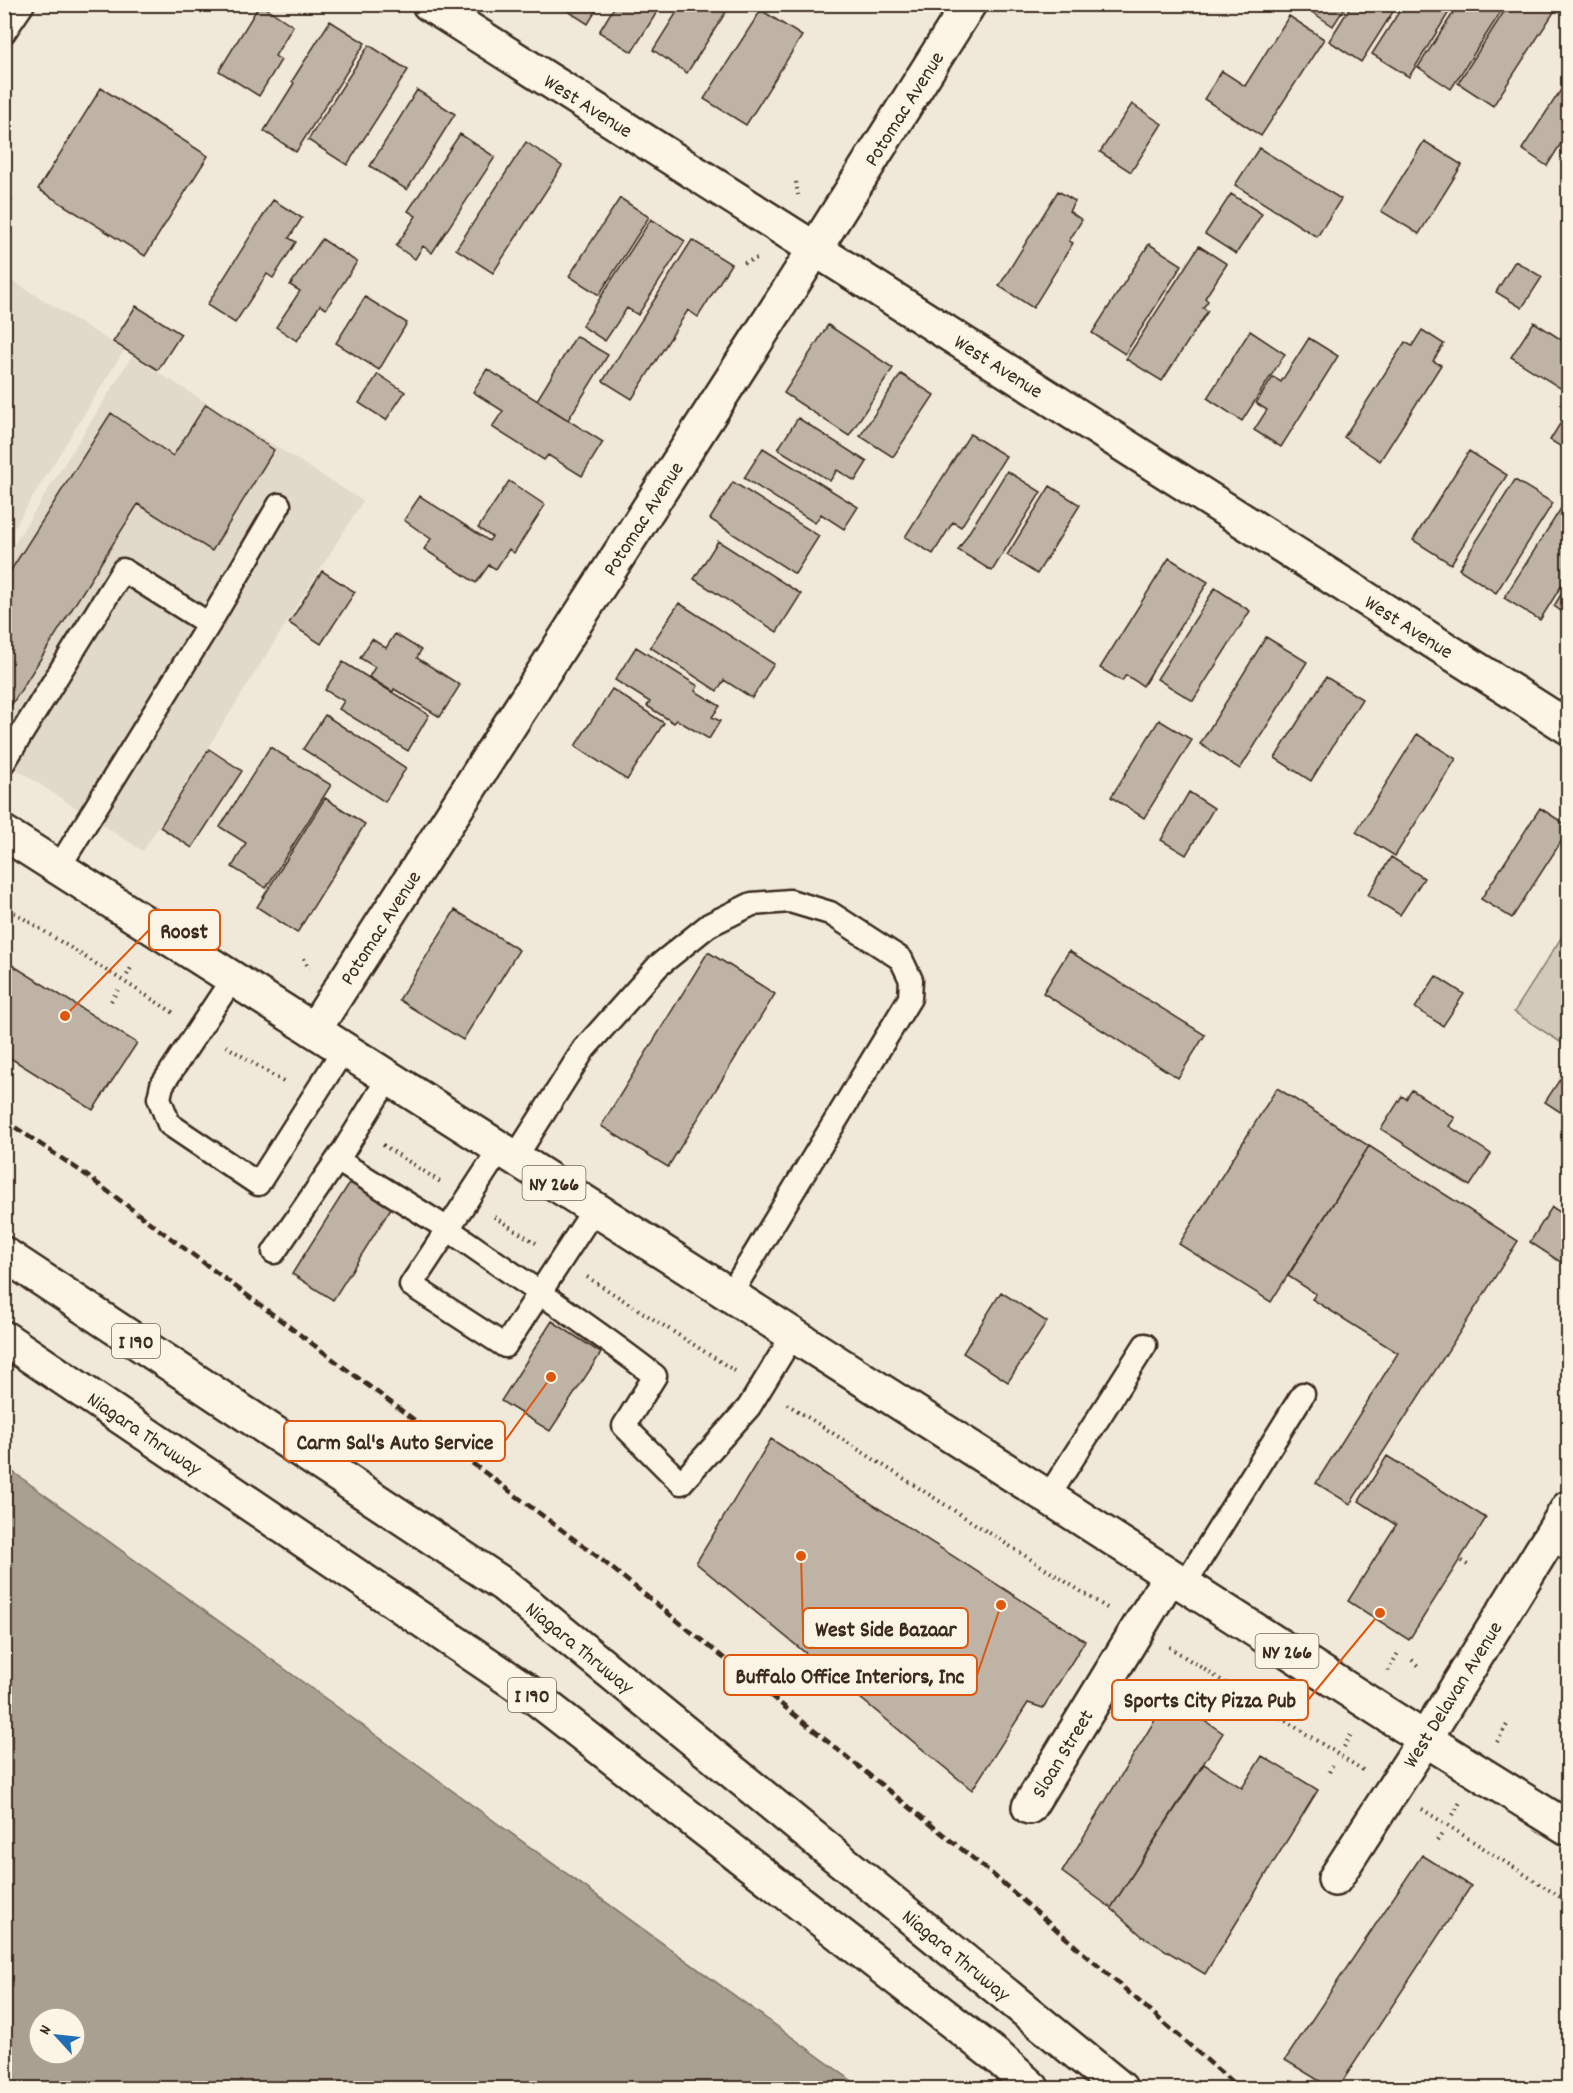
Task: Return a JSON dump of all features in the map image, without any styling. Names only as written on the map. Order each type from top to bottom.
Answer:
[{"type":"main road","name":"West Avenue","points":[[429,4],[1569,727]]},
{"type":"main road","name":"Potomac Avenue","points":[[314,1030],[815,250],[969,4]]},
{"type":"main road","name":"NY 266","points":[[4,833],[1425,1739],[1569,1828]]},
{"type":"main road","name":"Niagara Thruway","points":[[4,1254],[504,1585],[1120,2088]]},
{"type":"main road","name":"Niagara Thruway","points":[[4,1338],[527,1692],[999,2058],[1032,2088]]},
{"type":"main road","name":"West Delavan Avenue","points":[[1335,1879],[1425,1739],[1560,1543],[1569,1508]]},
{"type":"main road","name":"Sloan Street","points":[[1029,1807],[1138,1628],[1177,1580]]},
{"type":"lane","points":[[4,32],[23,4]]},
{"type":"lane","points":[[59,867],[209,624],[279,505]]},
{"type":"lane","points":[[4,762],[123,570],[209,624]]},
{"type":"lane","points":[[595,1208],[505,1346],[411,1285],[467,1200],[507,1153],[584,1049],[658,966],[709,925],[752,904],[790,901],[831,913],[901,959],[911,980],[910,998],[730,1295]]},
{"type":"lane","points":[[233,978],[162,1084],[159,1098],[169,1124],[258,1184],[344,1049]]},
{"type":"lane","points":[[274,1252],[337,1160],[389,1077]]},
{"type":"lane","points":[[337,1160],[448,1229],[655,1377],[624,1426],[681,1483],[749,1407],[793,1335]]},
{"type":"lane","points":[[1048,1497],[1145,1345]]},
{"type":"lane","points":[[1177,1580],[1303,1394]]},
{"type":"path","points":[[744,263],[762,256]]},
{"type":"path","points":[[4,906],[310,1100]]},
{"type":"path","points":[[304,958],[309,969]]},
{"type":"path","points":[[127,975],[132,966]]},
{"type":"path","points":[[111,1001],[118,990]]},
{"type":"path","points":[[357,1128],[761,1388],[1357,1766]]},
{"type":"path","points":[[1461,1561],[1471,1567]]},
{"type":"path","points":[[1388,1671],[1399,1651]]},
{"type":"path","points":[[1412,1660],[1418,1666]]},
{"type":"path","points":[[1495,1745],[1508,1723]]},
{"type":"path","points":[[1344,1747],[1351,1734]]},
{"type":"path","points":[[1329,1772],[1332,1766]]},
{"type":"path","points":[[1453,1815],[1461,1802]]},
{"type":"path","points":[[1422,1808],[1569,1902]]},
{"type":"path","points":[[1437,1841],[1442,1834]]},
{"type":"shaded area","points":[[5,276],[124,350],[5,542]]},
{"type":"shaded area","points":[[132,356],[363,501],[143,851],[5,762],[4,560]]},
{"type":"shaded area","points":[[1568,927],[1568,1047],[1514,1012]]},
{"type":"shaded area","points":[[5,1466],[862,2088],[5,2088]]},
{"type":"building","points":[[260,4],[293,26],[275,56],[281,60],[259,96],[219,71]]},
{"type":"building","points":[[557,4],[600,4],[588,24]]},
{"type":"building","points":[[616,4],[662,4],[632,52],[599,32]]},
{"type":"building","points":[[682,4],[731,4],[687,73],[653,50]]},
{"type":"building","points":[[1300,4],[1347,4],[1333,26]]},
{"type":"building","points":[[1352,4],[1398,4],[1361,62],[1329,41]]},
{"type":"building","points":[[1404,4],[1454,4],[1409,77],[1372,54]]},
{"type":"building","points":[[1459,4],[1506,4],[1451,89],[1418,67]]},
{"type":"building","points":[[1509,4],[1548,4],[1556,9],[1493,106],[1458,83]]},
{"type":"building","points":[[761,10],[802,36],[746,125],[704,99]]},
{"type":"building","points":[[1289,16],[1324,39],[1261,136],[1204,99],[1222,71],[1245,86]]},
{"type":"building","points":[[330,21],[365,43],[296,152],[264,131]]},
{"type":"building","points":[[369,45],[408,70],[347,165],[308,140]]},
{"type":"building","points":[[1568,79],[1568,132],[1547,166],[1522,149]]},
{"type":"building","points":[[101,88],[208,156],[145,256],[38,189]]},
{"type":"building","points":[[417,90],[455,114],[407,190],[370,166]]},
{"type":"building","points":[[1132,104],[1162,124],[1131,172],[1100,152]]},
{"type":"building","points":[[460,134],[495,157],[432,253],[423,246],[415,259],[396,246],[416,216],[408,211]]},
{"type":"building","points":[[1424,141],[1462,165],[1419,234],[1381,211]]},
{"type":"building","points":[[526,142],[562,166],[493,273],[456,249]]},
{"type":"building","points":[[1259,148],[1341,199],[1317,237],[1235,185]]},
{"type":"building","points":[[1058,191],[1075,201],[1069,211],[1082,220],[1069,241],[1073,243],[1033,308],[999,286]]},
{"type":"building","points":[[1231,194],[1262,214],[1236,254],[1205,234]]},
{"type":"building","points":[[4,196],[12,200],[4,212]]},
{"type":"building","points":[[620,198],[649,217],[599,295],[569,276]]},
{"type":"building","points":[[273,200],[302,218],[289,238],[296,242],[273,278],[267,274],[235,323],[207,305]]},
{"type":"building","points":[[651,219],[685,241],[638,315],[627,308],[605,341],[582,326]]},
{"type":"building","points":[[322,239],[357,262],[326,309],[320,305],[297,341],[276,327],[300,291],[290,285]]},
{"type":"building","points":[[692,240],[731,264],[698,317],[688,310],[632,399],[603,381]]},
{"type":"building","points":[[1149,244],[1182,265],[1125,354],[1092,333]]},
{"type":"building","points":[[1199,246],[1227,264],[1205,298],[1208,301],[1203,308],[1208,311],[1162,381],[1126,359]]},
{"type":"building","points":[[1515,261],[1542,277],[1522,308],[1496,292]]},
{"type":"building","points":[[365,297],[407,323],[379,370],[336,343]]},
{"type":"building","points":[[136,306],[181,334],[158,370],[113,342]]},
{"type":"building","points":[[1534,322],[1568,344],[1568,393],[1511,357]]},
{"type":"building","points":[[828,325],[893,368],[849,436],[784,393]]},
{"type":"building","points":[[1422,330],[1444,344],[1433,361],[1441,365],[1380,461],[1344,437],[1405,342],[1412,346]]},
{"type":"building","points":[[1250,331],[1285,354],[1242,421],[1207,398]]},
{"type":"building","points":[[576,336],[608,355],[568,420],[537,400]]},
{"type":"building","points":[[1309,338],[1338,356],[1281,447],[1254,430],[1267,410],[1256,403],[1273,377],[1281,382]]},
{"type":"building","points":[[487,369],[603,442],[582,476],[548,455],[544,460],[492,427],[503,411],[473,392]]},
{"type":"building","points":[[378,374],[405,392],[386,420],[359,403]]},
{"type":"building","points":[[901,374],[934,395],[893,457],[860,436]]},
{"type":"building","points":[[206,404],[274,450],[212,551],[138,504],[4,717],[4,581],[111,413],[173,456]]},
{"type":"building","points":[[1568,411],[1568,451],[1550,440]]},
{"type":"building","points":[[798,418],[867,462],[855,481],[837,470],[830,481],[778,449]]},
{"type":"building","points":[[970,434],[1006,456],[961,527],[953,522],[933,554],[905,537]]},
{"type":"building","points":[[763,448],[858,507],[844,529],[821,514],[815,523],[744,478]]},
{"type":"building","points":[[1469,451],[1507,475],[1451,564],[1413,540]]},
{"type":"building","points":[[1007,471],[1041,492],[992,571],[958,550]]},
{"type":"building","points":[[1515,480],[1553,503],[1496,593],[1459,569]]},
{"type":"building","points":[[509,481],[545,505],[514,553],[509,549],[496,569],[489,565],[476,583],[424,549],[431,539],[404,520],[420,496],[489,541],[492,537],[478,528]]},
{"type":"building","points":[[733,482],[819,536],[795,574],[710,519]]},
{"type":"building","points":[[1050,486],[1080,505],[1037,574],[1007,555]]},
{"type":"building","points":[[1565,502],[1568,504],[1568,575],[1540,620],[1504,598]]},
{"type":"building","points":[[718,541],[801,594],[777,632],[694,579]]},
{"type":"building","points":[[1169,558],[1208,582],[1143,686],[1126,675],[1122,681],[1100,668]]},
{"type":"building","points":[[322,571],[355,592],[321,644],[289,623]]},
{"type":"building","points":[[1568,583],[1568,616],[1554,606]]},
{"type":"building","points":[[1215,588],[1250,611],[1193,701],[1157,679]]},
{"type":"building","points":[[679,603],[774,664],[752,698],[724,680],[717,691],[650,647]]},
{"type":"building","points":[[395,634],[421,650],[417,658],[460,685],[440,717],[394,689],[393,692],[369,677],[375,667],[360,658],[372,639],[386,648]]},
{"type":"building","points":[[1266,637],[1307,662],[1240,769],[1200,744]]},
{"type":"building","points":[[636,647],[698,686],[695,691],[720,706],[712,717],[720,721],[709,739],[677,720],[674,723],[647,706],[650,702],[615,680]]},
{"type":"building","points":[[343,662],[429,715],[408,751],[339,709],[344,701],[325,690]]},
{"type":"building","points":[[1326,677],[1362,699],[1311,781],[1275,758]]},
{"type":"building","points":[[612,689],[664,723],[627,780],[575,746]]},
{"type":"building","points":[[325,715],[406,768],[385,802],[303,749]]},
{"type":"building","points":[[1159,720],[1192,740],[1144,818],[1111,797]]},
{"type":"building","points":[[1417,734],[1456,759],[1395,856],[1356,832]]},
{"type":"building","points":[[270,747],[331,785],[266,888],[232,867],[246,843],[220,827]]},
{"type":"building","points":[[209,749],[242,771],[192,848],[160,827]]},
{"type":"building","points":[[1189,792],[1214,808],[1186,855],[1161,840]]},
{"type":"building","points":[[325,798],[365,824],[297,933],[257,907]]},
{"type":"building","points":[[1540,808],[1568,826],[1568,831],[1512,918],[1481,899]]},
{"type":"building","points":[[1391,857],[1424,878],[1400,915],[1368,895]]},
{"type":"building","points":[[455,910],[519,950],[463,1040],[399,1000]]},
{"type":"building","points":[[1069,951],[1205,1035],[1178,1078],[1043,993]]},
{"type":"building","points":[[708,952],[775,994],[668,1167],[601,1126]]},
{"type":"building","points":[[4,960],[137,1043],[93,1110],[4,1054]]},
{"type":"building","points":[[1436,976],[1464,994],[1443,1026],[1415,1008]]},
{"type":"building","points":[[1568,1067],[1568,1117],[1545,1102]]},
{"type":"building","points":[[1277,1088],[1369,1146],[1271,1302],[1179,1244]]},
{"type":"building","points":[[1412,1090],[1455,1118],[1449,1126],[1491,1154],[1470,1186],[1381,1129],[1402,1096],[1406,1099]]},
{"type":"building","points":[[1369,1146],[1518,1241],[1350,1504],[1316,1483],[1398,1353],[1312,1299],[1316,1294],[1288,1276]]},
{"type":"building","points":[[352,1179],[393,1205],[333,1300],[292,1274]]},
{"type":"building","points":[[1552,1207],[1568,1217],[1568,1267],[1530,1242]]},
{"type":"building","points":[[1001,1292],[1047,1322],[1008,1382],[963,1353]]},
{"type":"building","points":[[552,1321],[601,1353],[550,1431],[501,1401]]},
{"type":"building","points":[[771,1439],[1085,1641],[1043,1708],[1028,1703],[972,1790],[696,1563]]},
{"type":"building","points":[[1387,1456],[1486,1518],[1409,1640],[1348,1601],[1396,1525],[1359,1501]]},
{"type":"building","points":[[1169,1697],[1223,1733],[1111,1908],[1062,1872]]},
{"type":"building","points":[[1262,1756],[1318,1790],[1205,1974],[1143,1937],[1111,1908],[1204,1764],[1242,1788]]},
{"type":"building","points":[[1422,1855],[1471,1886],[1338,2088],[1331,2088],[1285,2060]]},
{"type":"railway","points":[[4,1120],[82,1172],[598,1557],[990,1872],[1239,2088]]},
{"type":"place","name":"Roost","points":[[65,1016]]},
{"type":"place","name":"Carm Sal's Auto Service","points":[[551,1377]]},
{"type":"place","name":"West Side Bazaar","points":[[801,1556]]},
{"type":"place","name":"Buffalo Office Interiors, Inc","points":[[1001,1605]]},
{"type":"place","name":"Sports City Pizza Pub","points":[[1380,1613]]}]
